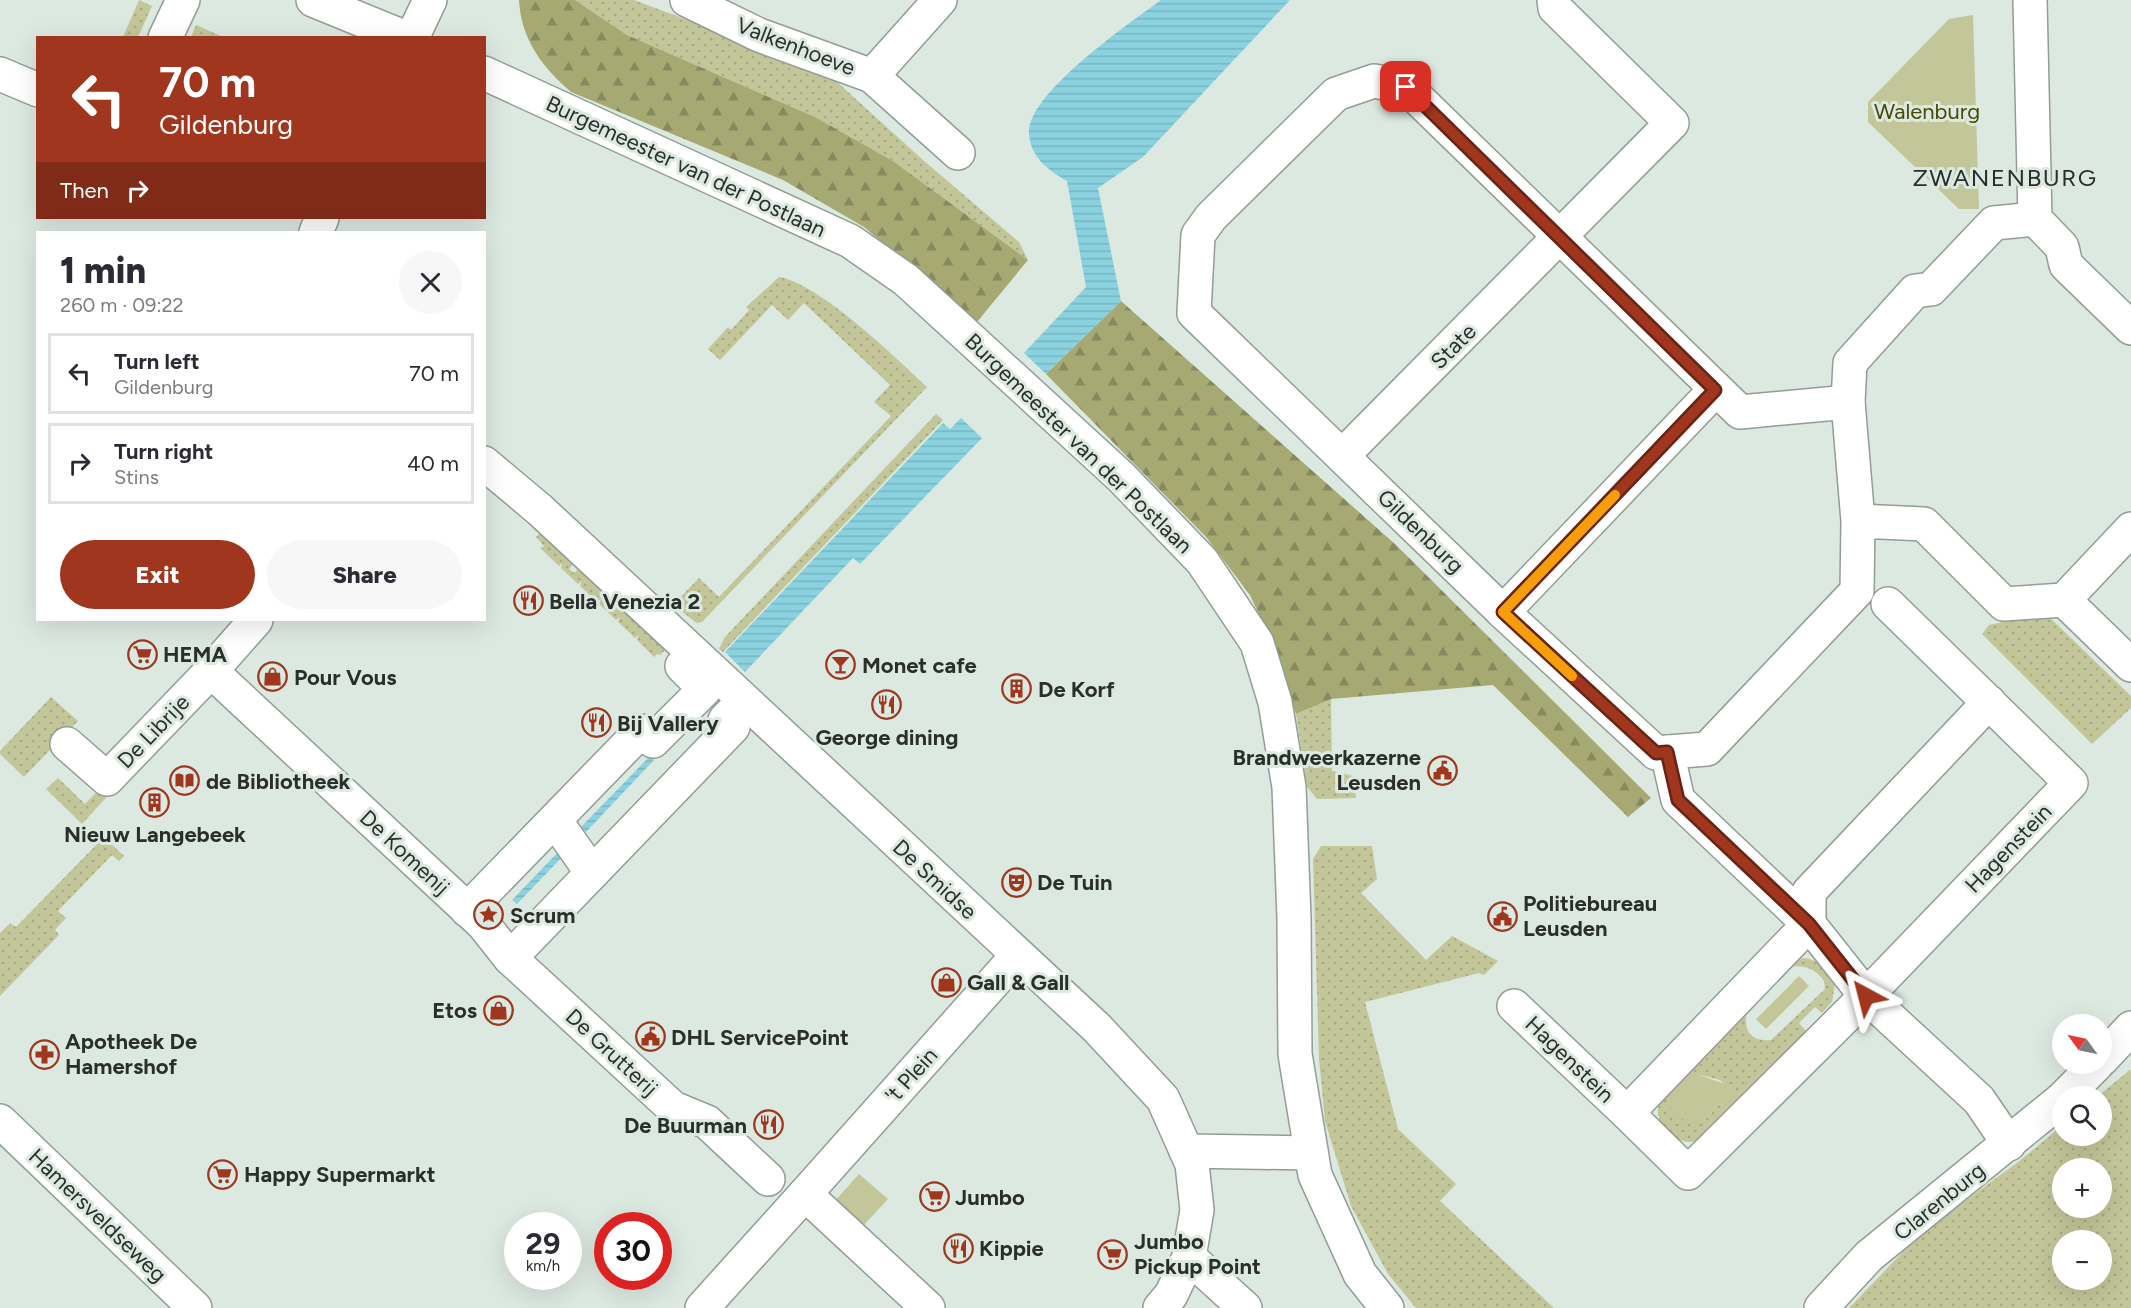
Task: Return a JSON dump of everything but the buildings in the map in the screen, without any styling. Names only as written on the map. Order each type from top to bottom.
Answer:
[{"type":"street","points":[[166,36],[183,0]]},
{"type":"street","points":[[313,0],[401,36]]},
{"type":"street","points":[[413,36],[430,0]]},
{"type":"street","name":"Valkenhoeve","points":[[687,0],[759,35],[873,76],[958,153]]},
{"type":"street","name":"Valkenhoeve","points":[[873,76],[940,0]]},
{"type":"street","name":"State","points":[[1343,454],[1672,123],[1555,8],[1554,0]]},
{"type":"street","points":[[2030,0],[2035,219],[2062,247],[2066,265],[2131,328]]},
{"type":"street","points":[[0,74],[36,89]]},
{"type":"street","name":"Burgemeester van der Postlaan","points":[[486,74],[850,241],[906,280],[965,333],[1120,477],[1202,561],[1257,644],[1275,702],[1289,787],[1294,918],[1295,1054],[1315,1175],[1360,1274],[1388,1308]]},
{"type":"street","name":"Gildenburg","points":[[1560,236],[1406,87],[1374,81],[1336,94],[1211,217],[1198,235],[1194,313],[1343,454],[1503,612],[1656,753],[1707,749],[1857,591],[1858,521],[1848,402],[1850,363],[1915,291],[1931,289],[1994,223],[2035,219]]},
{"type":"street","points":[[1560,236],[1740,412],[1848,402]]},
{"type":"street","points":[[1503,612],[1715,390]]},
{"type":"street","name":"De Smidse","points":[[486,465],[540,510],[1096,1028],[1163,1099],[1192,1164],[1197,1209],[1189,1257],[1172,1295],[1160,1308]]},
{"type":"street","points":[[1858,521],[1924,524],[2004,604],[2064,600],[2131,529]]},
{"type":"street","points":[[2064,600],[2131,665]]},
{"type":"street","name":"Hagenstein","points":[[1514,1006],[1688,1173],[1866,996],[2071,783],[1887,604]]},
{"type":"street","points":[[211,671],[255,621]]},
{"type":"street","points":[[653,741],[705,689],[682,666],[694,653]]},
{"type":"street","name":"De Librije","points":[[67,744],[107,779],[211,671]]},
{"type":"street","name":"De Komenij","points":[[211,671],[467,910]]},
{"type":"street","points":[[510,958],[733,727],[725,720],[744,701]]},
{"type":"street","points":[[1809,924],[1809,892],[1989,702]]},
{"type":"street","points":[[467,910],[641,731],[687,775]]},
{"type":"street","points":[[1667,752],[1678,800],[1809,924],[1866,996],[1978,1100],[2009,1144]]},
{"type":"street","points":[[555,820],[592,873]]},
{"type":"street","name":"De Grutterij","points":[[467,910],[483,924],[510,958],[673,1108],[707,1122],[768,1179]]},
{"type":"street","name":"Hagenstein","points":[[1627,1113],[1809,924]]},
{"type":"street","name":"'t Plein","points":[[702,1308],[1017,956]]},
{"type":"street","points":[[2112,1048],[2131,1028]]},
{"type":"street","name":"Clarenburg","points":[[2076,1086],[2087,1074]]},
{"type":"street","name":"Clarenburg","points":[[1821,1308],[1869,1256],[2052,1108]]},
{"type":"street","name":"Hamersveldseweg","points":[[0,1121],[195,1308]]},
{"type":"street","points":[[1186,1151],[1311,1152]]},
{"type":"street","points":[[805,1194],[928,1308]]},
{"type":"street","points":[[1189,1257],[1245,1308]]},
{"type":"green space","points":[[139,0],[152,6],[138,36],[123,36]]},
{"type":"green space","points":[[519,0],[575,0],[627,35],[815,117],[893,161],[1028,260],[977,322],[864,227],[783,180],[571,92],[551,73],[535,51],[524,27]]},
{"type":"green space","points":[[575,0],[634,0],[826,72],[923,160],[1019,242],[1028,260],[893,161],[815,117],[627,35]]},
{"type":"green space","name":"Walenburg","points":[[1973,15],[1979,209],[1959,209],[1868,122],[1868,102],[1949,19]]},
{"type":"green space","points":[[196,25],[221,36],[191,36]]},
{"type":"green space","points":[[779,277],[815,293],[835,307],[877,341],[927,387],[702,622],[697,623],[673,605],[699,578],[719,597],[891,416],[874,402],[890,385],[804,303],[788,320],[772,305],[720,360],[708,349],[728,327],[731,330],[749,310],[746,307]]},
{"type":"green space","points":[[1121,301],[1395,544],[1651,798],[1628,817],[1493,685],[1331,699],[1296,714],[1273,645],[1250,595],[1206,537],[1046,374]]},
{"type":"green space","points":[[936,414],[943,420],[723,652],[719,649],[725,637]]},
{"type":"green space","points":[[543,530],[576,561],[569,569],[574,573],[581,566],[667,648],[660,655],[657,654],[654,657],[637,640],[639,635],[635,638],[618,622],[620,617],[616,620],[599,604],[601,599],[597,602],[580,586],[582,581],[578,584],[561,568],[562,563],[559,566],[540,548],[544,546],[536,537]]},
{"type":"green space","points":[[2045,613],[2131,696],[2131,708],[2092,744],[1982,634],[1989,625]]},
{"type":"green space","points":[[51,697],[78,721],[24,777],[0,754],[0,751]]},
{"type":"green space","points":[[1331,699],[1332,771],[1353,776],[1356,798],[1317,799],[1307,787],[1296,714]]},
{"type":"green space","points":[[129,759],[135,766],[82,824],[46,789],[58,778],[85,804]]},
{"type":"green space","points":[[104,837],[124,856],[119,861],[112,855],[58,911],[66,918],[55,930],[59,935],[0,996],[0,933],[10,923],[16,927]]},
{"type":"green space","points":[[1321,846],[1372,846],[1377,879],[1361,893],[1426,960],[1452,936],[1498,961],[1484,975],[1479,973],[1365,1002],[1398,1129],[1456,1184],[1440,1201],[1554,1308],[1416,1308],[1388,1274],[1351,1206],[1325,1121],[1319,1059],[1313,859]]},
{"type":"green space","points":[[1803,958],[1818,963],[1835,983],[1832,1002],[1822,1013],[1815,1007],[1799,1023],[1806,1031],[1739,1101],[1720,1080],[1696,1074],[1690,1069],[1747,1009],[1746,1022],[1749,1032],[1757,1039],[1771,1040],[1825,989],[1824,981],[1812,970],[1798,966],[1786,967]]},
{"type":"green space","points":[[1799,976],[1809,986],[1766,1029],[1756,1019]]},
{"type":"green space","points":[[1690,1069],[1729,1087],[1739,1101],[1730,1110],[1719,1104],[1703,1122],[1690,1122],[1678,1116],[1670,1105],[1670,1091]]},
{"type":"green space","points":[[2131,1069],[2131,1308],[1849,1308],[1920,1234],[2052,1134],[2052,1146],[2112,1146],[2110,1086]]},
{"type":"green space","points":[[1671,1090],[1671,1105],[1678,1115],[1689,1121],[1703,1122],[1719,1104],[1730,1110],[1702,1138],[1691,1142],[1683,1141],[1669,1133],[1660,1120],[1658,1112],[1659,1105]]},
{"type":"green space","points":[[859,1174],[888,1199],[861,1228],[834,1202]]},
{"type":"water","points":[[1161,0],[1290,0],[1143,157],[1098,188],[1121,301],[1046,374],[1024,353],[1086,287],[1067,181],[1047,168],[1033,150],[1029,134],[1033,118],[1044,99],[1061,80],[1105,42]]},
{"type":"water","points":[[961,418],[982,438],[860,564],[853,558],[745,672],[725,652],[943,423],[950,429]]},
{"type":"water","points":[[650,756],[654,760],[586,832],[581,827]]},
{"type":"water","points":[[561,849],[565,854],[517,904],[512,900]]},
{"type":"slow traffic","points":[[1572,676],[1503,612],[1615,495]]},
{"type":"place","name":"Bella Venezia 2","points":[[528,601]]},
{"type":"place","name":"HEMA","points":[[142,654]]},
{"type":"place","name":"Monet cafe","points":[[841,665]]},
{"type":"place","name":"Pour Vous","points":[[273,677]]},
{"type":"place","name":"De Korf","points":[[1017,689]]},
{"type":"place","name":"George dining","points":[[887,705]]},
{"type":"place","name":"Bij Vallery","points":[[596,723]]},
{"type":"place","name":"Brandweerkazerne Leusden","points":[[1442,770]]},
{"type":"place","name":"de Bibliotheek","points":[[185,781]]},
{"type":"place","name":"Nieuw Langebeek","points":[[155,802]]},
{"type":"place","name":"De Tuin","points":[[1016,882]]},
{"type":"place","name":"Scrum","points":[[489,915]]},
{"type":"place","name":"Politiebureau Leusden","points":[[1502,916]]},
{"type":"place","name":"Gall & Gall","points":[[946,982]]},
{"type":"place","name":"Etos","points":[[498,1010]]},
{"type":"place","name":"DHL ServicePoint","points":[[650,1037]]},
{"type":"place","name":"Apotheek De Hamershof","points":[[44,1054]]},
{"type":"place","name":"De Buurman","points":[[768,1125]]},
{"type":"place","name":"Happy Supermarkt","points":[[223,1174]]},
{"type":"place","name":"Jumbo","points":[[934,1197]]},
{"type":"place","name":"Kippie","points":[[958,1248]]},
{"type":"place","name":"Jumbo Pickup Point","points":[[1113,1254]]},
{"type":"district","name":"ZWANENBURG","points":[[2005,178]]},
{"type":"route","points":[[1406,87],[1715,390],[1503,612],[1656,753],[1667,752],[1678,800],[1809,924],[1866,996]]}]
